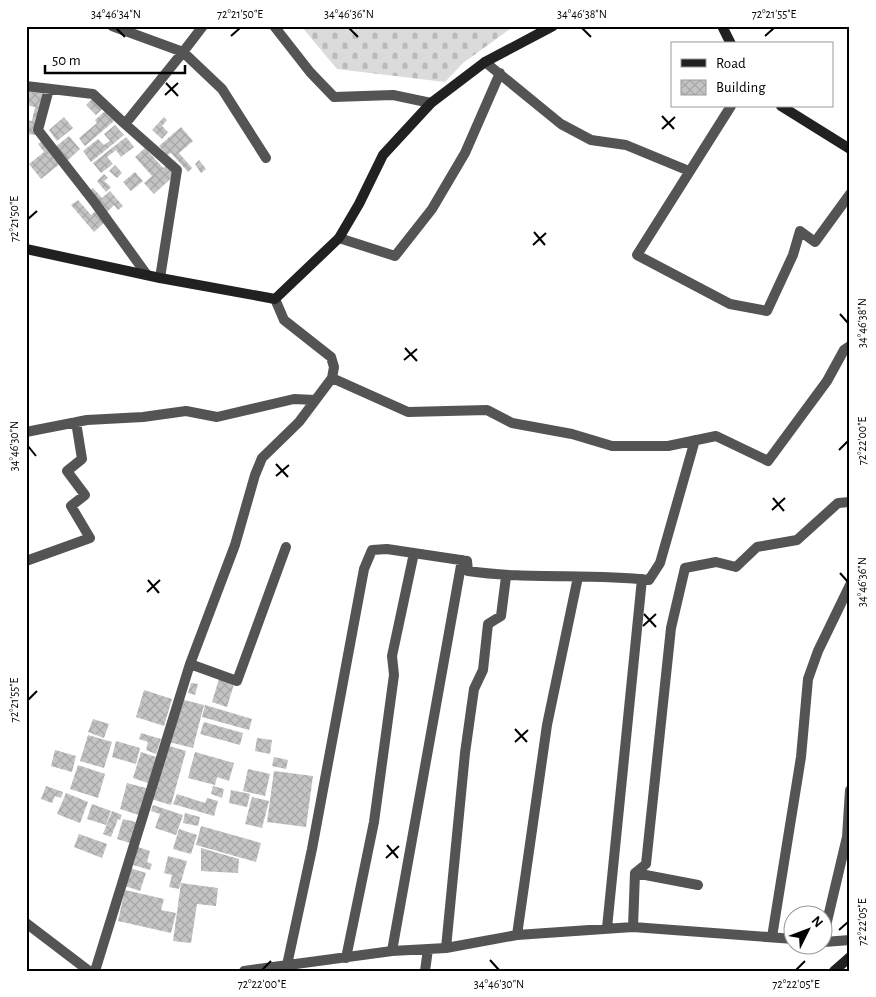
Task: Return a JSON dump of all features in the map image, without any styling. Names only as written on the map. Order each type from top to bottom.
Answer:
[{"type":"main road","points":[[26,248],[160,278],[275,298],[340,238],[383,156],[432,103],[485,62],[553,26]]},
{"type":"main road","points":[[722,26],[730,42]]},
{"type":"main road","points":[[784,108],[850,148]]},
{"type":"main road","points":[[834,971],[850,957]]},
{"type":"street","points":[[112,26],[183,52],[222,89],[266,158]]},
{"type":"street","points":[[124,124],[203,26]]},
{"type":"street","points":[[274,26],[310,72],[334,98],[393,95],[432,103]]},
{"type":"street","points":[[485,62],[561,124],[591,140],[626,145],[689,171]]},
{"type":"street","points":[[340,238],[395,256],[432,209],[465,153],[500,73]]},
{"type":"street","points":[[26,86],[92,94],[177,170],[160,278]]},
{"type":"street","points":[[49,90],[38,130],[95,203],[147,275]]},
{"type":"street","points":[[729,108],[637,255],[730,304],[767,312],[793,255],[800,231],[815,242],[850,194]]},
{"type":"street","points":[[95,971],[190,664],[234,545],[262,458],[298,422],[332,378],[334,367],[331,357],[284,320],[275,298]]},
{"type":"street","points":[[332,378],[408,412],[487,410],[512,423],[572,434],[612,446],[668,446],[716,436],[768,461],[826,381],[844,350],[850,346]]},
{"type":"street","points":[[26,432],[76,422],[186,411],[217,417],[294,399],[316,400]]},
{"type":"street","points":[[26,562],[90,538],[71,506],[85,495],[67,471],[82,459],[76,422]]},
{"type":"street","points":[[287,965],[312,849],[364,569],[372,550],[387,549],[467,561],[468,571],[506,577],[578,576],[649,580],[660,563],[695,440]]},
{"type":"street","points":[[633,927],[636,873],[646,864],[671,628],[685,568],[716,562],[736,567],[757,547],[797,540],[838,503],[850,502]]},
{"type":"street","points":[[190,664],[237,682],[286,547]]},
{"type":"street","points":[[346,958],[374,822],[394,675],[392,656],[414,553]]},
{"type":"street","points":[[392,951],[462,560]]},
{"type":"street","points":[[517,935],[547,725],[578,576]]},
{"type":"street","points":[[446,948],[465,753],[474,689],[483,670],[488,624],[501,616],[506,577]]},
{"type":"street","points":[[607,928],[642,579]]},
{"type":"street","points":[[772,937],[801,757],[808,679],[818,651],[850,585]]},
{"type":"street","points":[[831,904],[846,837],[850,790]]},
{"type":"street","points":[[636,873],[698,884]]},
{"type":"street","points":[[26,923],[89,971]]},
{"type":"street","points":[[244,971],[392,951],[446,948],[517,935],[607,928],[633,927],[784,938]]},
{"type":"street","points":[[834,941],[850,940]]},
{"type":"street","points":[[425,971],[428,949]]},
{"type":"green space","points":[[301,26],[514,26],[463,63],[445,82],[337,69]]},
{"type":"building","points":[[28,88],[45,92],[36,135],[26,134],[26,120],[32,121],[35,107],[26,105]]},
{"type":"building","points":[[93,98],[103,108],[96,115],[86,105]]},
{"type":"building","points":[[105,111],[114,121],[85,146],[79,138],[97,123],[95,120]]},
{"type":"building","points":[[64,117],[73,128],[57,141],[49,130]]},
{"type":"building","points":[[164,117],[167,120],[162,126],[168,132],[162,139],[152,130]]},
{"type":"building","points":[[115,125],[124,135],[91,162],[83,151],[98,139],[104,145],[110,141],[104,134]]},
{"type":"building","points":[[181,127],[193,141],[179,153],[192,168],[188,172],[171,153],[167,155],[159,146]]},
{"type":"building","points":[[69,136],[80,149],[67,161],[55,147]]},
{"type":"building","points":[[126,137],[134,147],[121,157],[116,150],[107,157],[113,164],[101,173],[93,163]]},
{"type":"building","points":[[43,140],[61,163],[41,179],[29,164],[44,152],[38,144]]},
{"type":"building","points":[[145,148],[163,168],[167,165],[176,174],[154,194],[144,183],[152,176],[135,157]]},
{"type":"building","points":[[199,160],[206,169],[201,173],[195,164]]},
{"type":"building","points":[[115,165],[122,173],[117,178],[109,171]]},
{"type":"building","points":[[135,172],[143,181],[131,191],[123,182]]},
{"type":"building","points":[[104,174],[108,178],[104,181],[111,187],[106,192],[97,181]]},
{"type":"building","points":[[93,188],[102,198],[110,191],[123,206],[118,210],[114,205],[106,213],[88,192]]},
{"type":"building","points":[[78,200],[91,215],[97,210],[106,221],[94,232],[71,205]]},
{"type":"building","points":[[219,679],[234,684],[227,707],[212,702]]},
{"type":"building","points":[[191,683],[198,684],[195,695],[188,693]]},
{"type":"building","points":[[144,690],[172,699],[164,726],[136,717]]},
{"type":"building","points":[[180,699],[204,705],[193,748],[169,742]]},
{"type":"building","points":[[205,705],[252,719],[249,730],[202,717]]},
{"type":"building","points":[[93,719],[109,724],[104,738],[88,732]]},
{"type":"building","points":[[204,722],[243,733],[240,745],[200,734]]},
{"type":"building","points":[[141,733],[161,739],[156,754],[146,750],[148,742],[139,739]]},
{"type":"building","points":[[88,735],[112,742],[104,768],[80,761]]},
{"type":"building","points":[[257,738],[272,740],[270,754],[255,751]]},
{"type":"building","points":[[116,741],[140,748],[136,764],[112,757]]},
{"type":"building","points":[[166,745],[186,751],[171,805],[151,799]]},
{"type":"building","points":[[55,750],[76,756],[72,772],[51,766]]},
{"type":"building","points":[[141,752],[156,757],[148,783],[133,778]]},
{"type":"building","points":[[195,752],[234,763],[229,781],[217,777],[215,785],[188,778]]},
{"type":"building","points":[[274,757],[288,760],[286,769],[272,766]]},
{"type":"building","points":[[78,765],[105,774],[98,798],[70,789]]},
{"type":"building","points":[[248,769],[270,774],[265,796],[243,791]]},
{"type":"building","points":[[274,771],[313,776],[306,827],[267,822]]},
{"type":"building","points":[[127,783],[150,789],[142,816],[120,809]]},
{"type":"building","points":[[46,786],[63,792],[61,798],[55,796],[52,803],[41,799]]},
{"type":"building","points":[[213,786],[224,789],[222,798],[211,794]]},
{"type":"building","points":[[231,790],[250,794],[247,807],[229,803]]},
{"type":"building","points":[[66,793],[88,802],[80,823],[57,814]]},
{"type":"building","points":[[177,794],[205,803],[207,798],[218,801],[214,816],[173,804]]},
{"type":"building","points":[[252,797],[269,801],[262,828],[245,824]]},
{"type":"building","points":[[92,804],[111,811],[106,825],[87,819]]},
{"type":"building","points":[[153,805],[183,815],[176,835],[155,828],[160,814],[151,811]]},
{"type":"building","points":[[112,811],[122,815],[120,820],[118,819],[111,837],[103,834]]},
{"type":"building","points":[[185,813],[200,817],[198,826],[183,823]]},
{"type":"building","points":[[123,819],[136,822],[130,843],[117,839]]},
{"type":"building","points":[[201,826],[261,843],[256,862],[196,845]]},
{"type":"building","points":[[179,829],[197,835],[191,854],[173,849]]},
{"type":"building","points":[[79,834],[107,844],[102,858],[74,847]]},
{"type":"building","points":[[138,847],[150,851],[147,862],[152,864],[150,870],[133,865]]},
{"type":"building","points":[[201,848],[239,859],[238,873],[201,871]]},
{"type":"building","points":[[168,856],[187,861],[179,889],[169,887],[172,875],[164,873]]},
{"type":"building","points":[[130,868],[146,873],[140,891],[125,886]]},
{"type":"building","points":[[181,883],[218,888],[216,906],[197,904],[191,943],[173,941]]},
{"type":"building","points":[[125,890],[164,899],[161,910],[176,913],[171,933],[118,921]]}]
